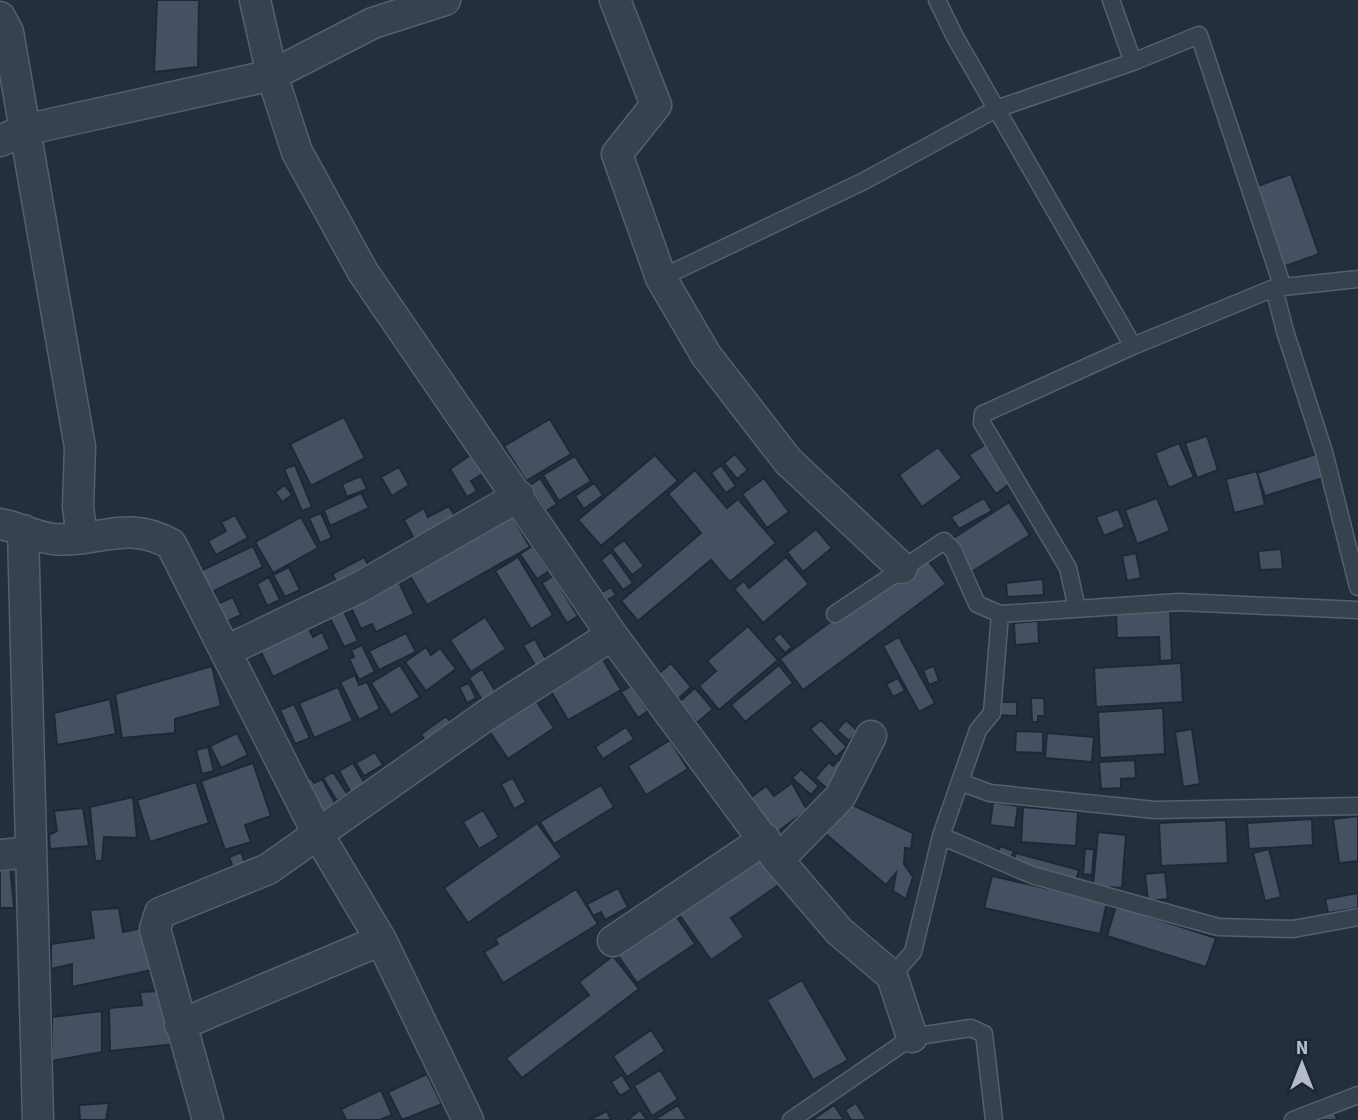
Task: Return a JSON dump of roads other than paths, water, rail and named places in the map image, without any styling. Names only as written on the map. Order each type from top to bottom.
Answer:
[{"type":"street","points":[[255,0],[272,75],[297,152],[363,272],[612,635],[771,850],[839,931],[892,976],[912,1037]]},
{"type":"street","points":[[12,136],[272,75],[373,23],[445,0]]},
{"type":"street","points":[[615,0],[656,105],[617,154],[661,278],[706,355],[788,461],[901,568]]},
{"type":"street","points":[[0,17],[8,32],[12,136],[80,447],[78,507],[82,538]]},
{"type":"street","points":[[226,651],[360,587],[519,496]]},
{"type":"street","points":[[38,1120],[31,852],[13,687],[11,527],[52,539],[125,532],[150,533],[170,544],[319,836],[381,940],[468,1120]]},
{"type":"street","points":[[208,1120],[155,929],[160,913],[268,869],[319,836],[491,712],[612,635]]},
{"type":"street","points":[[613,941],[771,850],[840,797],[871,736]]},
{"type":"street","points":[[0,856],[31,852]]},
{"type":"street","points":[[180,1025],[381,940]]},
{"type":"lane","points":[[937,0],[996,109],[1133,346]]},
{"type":"lane","points":[[1111,0],[1133,62]]},
{"type":"lane","points":[[661,278],[864,181],[996,109],[1133,62],[1199,35],[1278,287],[1284,331],[1324,452],[1358,587]]},
{"type":"lane","points":[[1077,609],[1068,568],[982,423],[983,414],[1133,346],[1278,287],[1358,279]]},
{"type":"lane","points":[[835,614],[944,541],[953,550],[977,604],[1000,614],[1179,602],[1358,610]]},
{"type":"lane","points":[[892,976],[913,953],[941,836],[978,730],[992,713],[1000,614]]},
{"type":"lane","points":[[960,782],[990,793],[1155,810],[1358,806]]},
{"type":"lane","points":[[941,836],[1032,875],[1218,927],[1293,929],[1358,917]]},
{"type":"lane","points":[[791,1120],[912,1037],[971,1028],[984,1034],[994,1120]]},
{"type":"lane","points":[[1293,1120],[1358,1095]]}]
